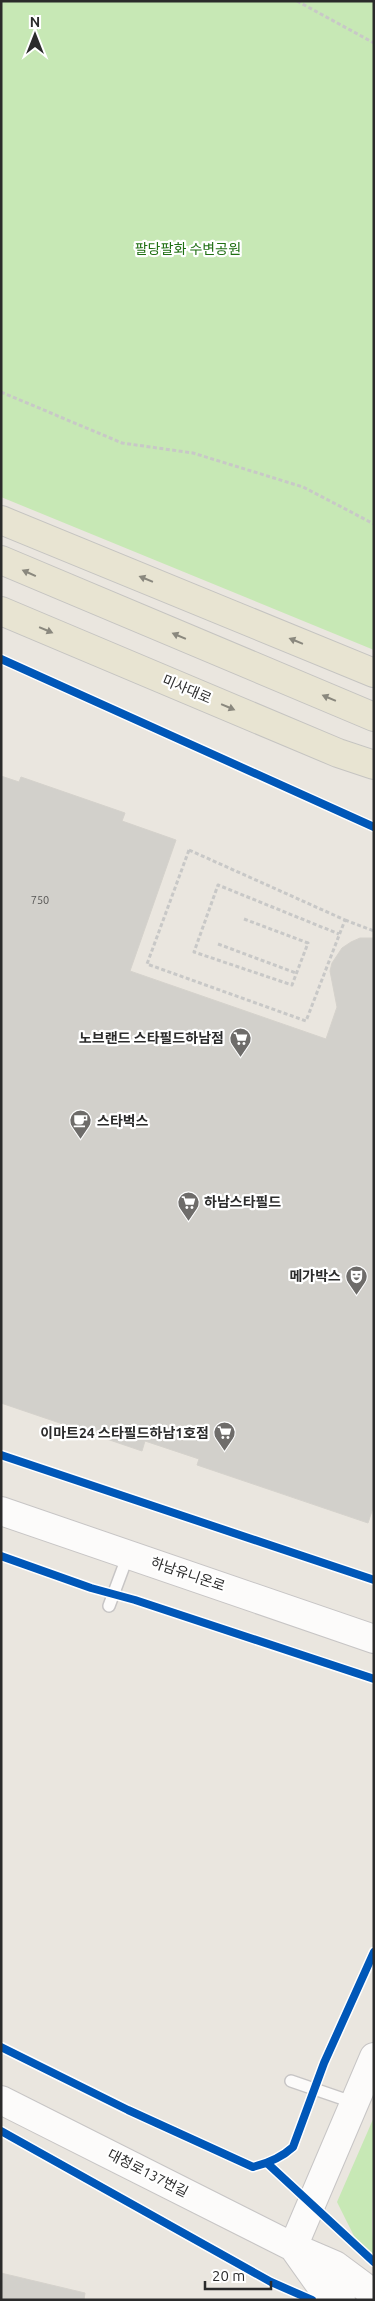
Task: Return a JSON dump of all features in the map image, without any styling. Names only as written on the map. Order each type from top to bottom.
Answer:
[{"type":"main road","points":[[1,520],[374,673]]},
{"type":"main road","points":[[1,560],[374,717]]},
{"type":"main road","name":"미사대로","points":[[1,611],[338,754],[374,765]]},
{"type":"main road","points":[[338,754],[374,776]]},
{"type":"main road","name":"하남유니온로","points":[[1,1510],[374,1639]]},
{"type":"main road","points":[[293,2247],[374,2057]]},
{"type":"main road","name":"대청로137번길","points":[[1,2100],[293,2247],[335,2265],[374,2294]]},
{"type":"main road","name":"대청로137번길","points":[[293,2247],[320,2285],[341,2300]]},
{"type":"lane","points":[[110,1606],[128,1554]]},
{"type":"lane","points":[[291,2081],[355,2103]]},
{"type":"path","points":[[297,1],[374,43]]},
{"type":"path","points":[[1,392],[122,443],[192,453],[303,487],[374,524]]},
{"type":"path","points":[[345,920],[306,1021],[147,964],[189,850],[345,920],[374,931]]},
{"type":"path","points":[[244,919],[308,943],[292,985],[194,952],[218,885],[340,934]]},
{"type":"path","points":[[218,944],[296,973]]},
{"type":"green space","name":"팔당팔화 수변공원","points":[[1,1],[374,1],[374,650],[1,497]]},
{"type":"green space","points":[[374,2117],[372,2227],[374,2256],[358,2244],[337,2202]]},
{"type":"building","name":"하남스타필드","points":[[1,776],[19,782],[21,777],[125,813],[122,821],[176,840],[130,971],[326,1039],[337,1007],[330,971],[332,963],[342,948],[351,942],[360,938],[374,938],[374,1505],[368,1523],[197,1465],[199,1459],[145,1441],[142,1451],[1,1403]]},
{"type":"building","points":[[1,2273],[85,2293],[84,2300],[1,2300]]},
{"type":"cycle path","points":[[1,659],[374,827]]},
{"type":"cycle path","points":[[1,1455],[374,1580]]},
{"type":"cycle path","points":[[1,1556],[91,1588],[135,1600],[374,1679]]},
{"type":"cycle path","points":[[1,2047],[128,2110],[253,2167],[274,2160],[293,2147],[324,2063],[374,1952]]},
{"type":"cycle path","points":[[1,2131],[271,2282],[312,2300]]},
{"type":"cycle path","points":[[267,2163],[374,2262]]},
{"type":"place","name":"노브랜드 스타필드하남점","points":[[240,1057]]},
{"type":"place","name":"스타벅스","points":[[81,1140]]},
{"type":"place","name":"하남스타필드","points":[[188,1221]]},
{"type":"place","name":"메가박스","points":[[357,1295]]},
{"type":"place","name":"이마트24 스타필드하남1호점","points":[[225,1452]]}]
